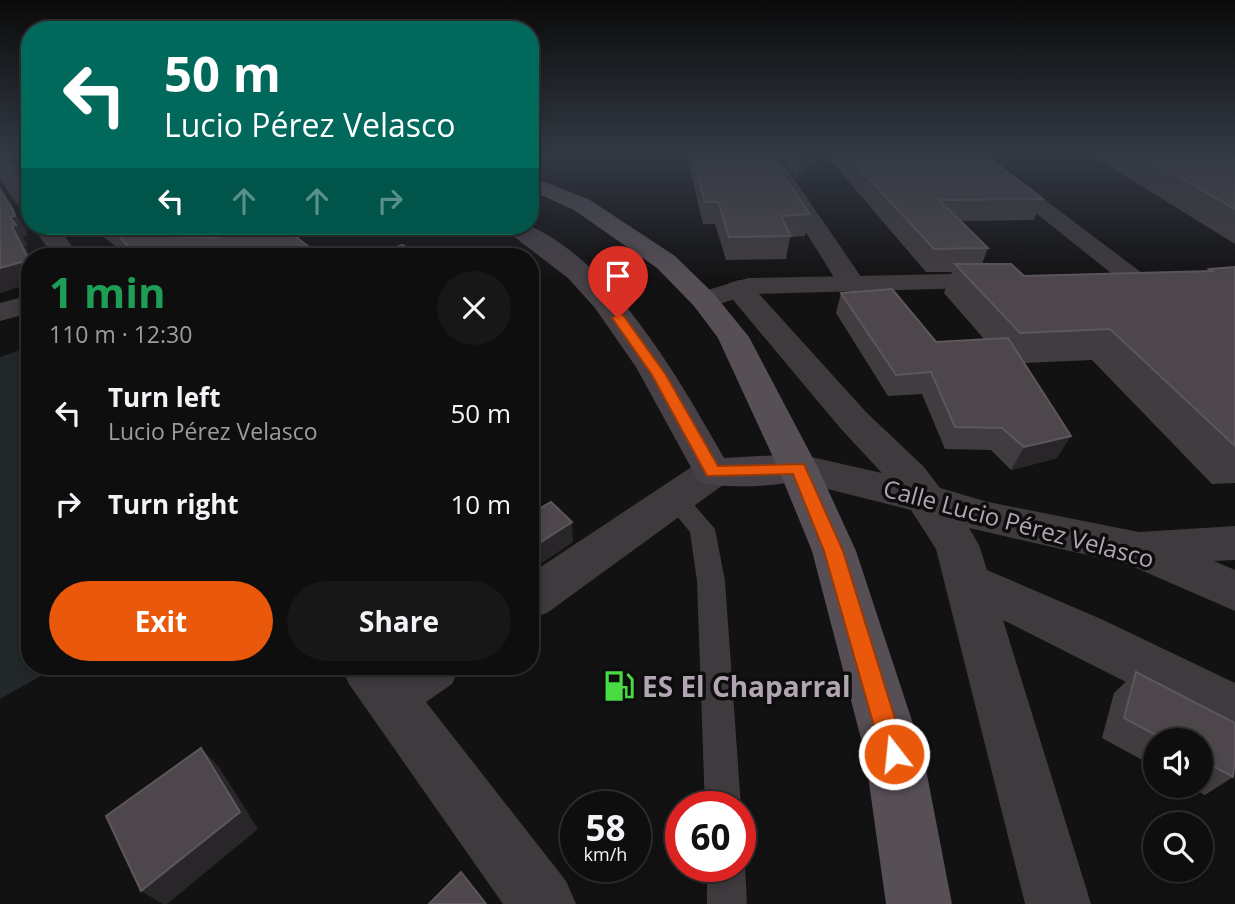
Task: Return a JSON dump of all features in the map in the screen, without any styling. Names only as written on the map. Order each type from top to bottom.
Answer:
[{"type":"main road","points":[[562,196],[582,205],[666,262],[721,294],[733,337],[798,468],[834,551],[894,754],[919,904]]},
{"type":"main road","points":[[525,235],[577,270],[604,299],[659,375],[713,472],[798,468]]},
{"type":"street","points":[[795,196],[852,284]]},
{"type":"street","points":[[1031,196],[1148,279],[1095,279]]},
{"type":"street","points":[[228,248],[277,235]]},
{"type":"street","points":[[721,294],[852,284],[1028,281]]},
{"type":"street","points":[[721,294],[910,477],[957,545],[1058,904]]},
{"type":"street","points":[[0,312],[21,306]]},
{"type":"street","name":"Calle Lucio Pérez Velasco","points":[[798,468],[925,499],[988,518],[1135,548],[1235,591]]},
{"type":"street","points":[[539,593],[713,472]]},
{"type":"street","points":[[1135,548],[1235,544]]},
{"type":"street","points":[[969,583],[1083,634],[1235,711]]},
{"type":"street","points":[[397,677],[543,904]]},
{"type":"lane","points":[[674,498],[702,528],[711,581],[722,791]]},
{"type":"lane","points":[[726,882],[727,904]]},
{"type":"shaded area","points":[[21,350],[21,675],[43,675],[0,699],[0,357]]},
{"type":"building","points":[[0,196],[4,196],[13,210],[15,216],[10,217],[16,225],[12,226],[23,248],[21,262],[0,268]]},
{"type":"building","points":[[703,196],[798,196],[810,214],[781,216],[791,236],[729,237],[718,202],[705,202]]},
{"type":"building","points":[[885,196],[1039,196],[1043,199],[939,200],[988,248],[934,249]]},
{"type":"building","points":[[1213,196],[1235,196],[1235,209]]},
{"type":"building","points":[[117,235],[215,238],[227,235],[294,235],[310,248],[129,248]]},
{"type":"building","points":[[955,264],[1011,264],[1024,276],[1212,271],[1209,269],[1235,267],[1235,446],[1110,329],[1020,333]]},
{"type":"building","points":[[892,289],[936,342],[1008,338],[1071,436],[1024,447],[1002,428],[955,427],[931,372],[896,375],[841,293]]},
{"type":"building","points":[[551,502],[572,522],[539,543],[539,509]]},
{"type":"building","points":[[1136,672],[1235,723],[1233,777],[1213,766],[1213,728],[1143,728],[1124,718]]},
{"type":"building","points":[[201,748],[240,812],[141,891],[106,816]]},
{"type":"building","points":[[461,872],[486,904],[429,904]]},
{"type":"place","name":"ES El Chaparral","points":[[619,686]]},
{"type":"route","points":[[618,318],[659,375],[713,472],[798,468],[834,551],[894,754]]}]
